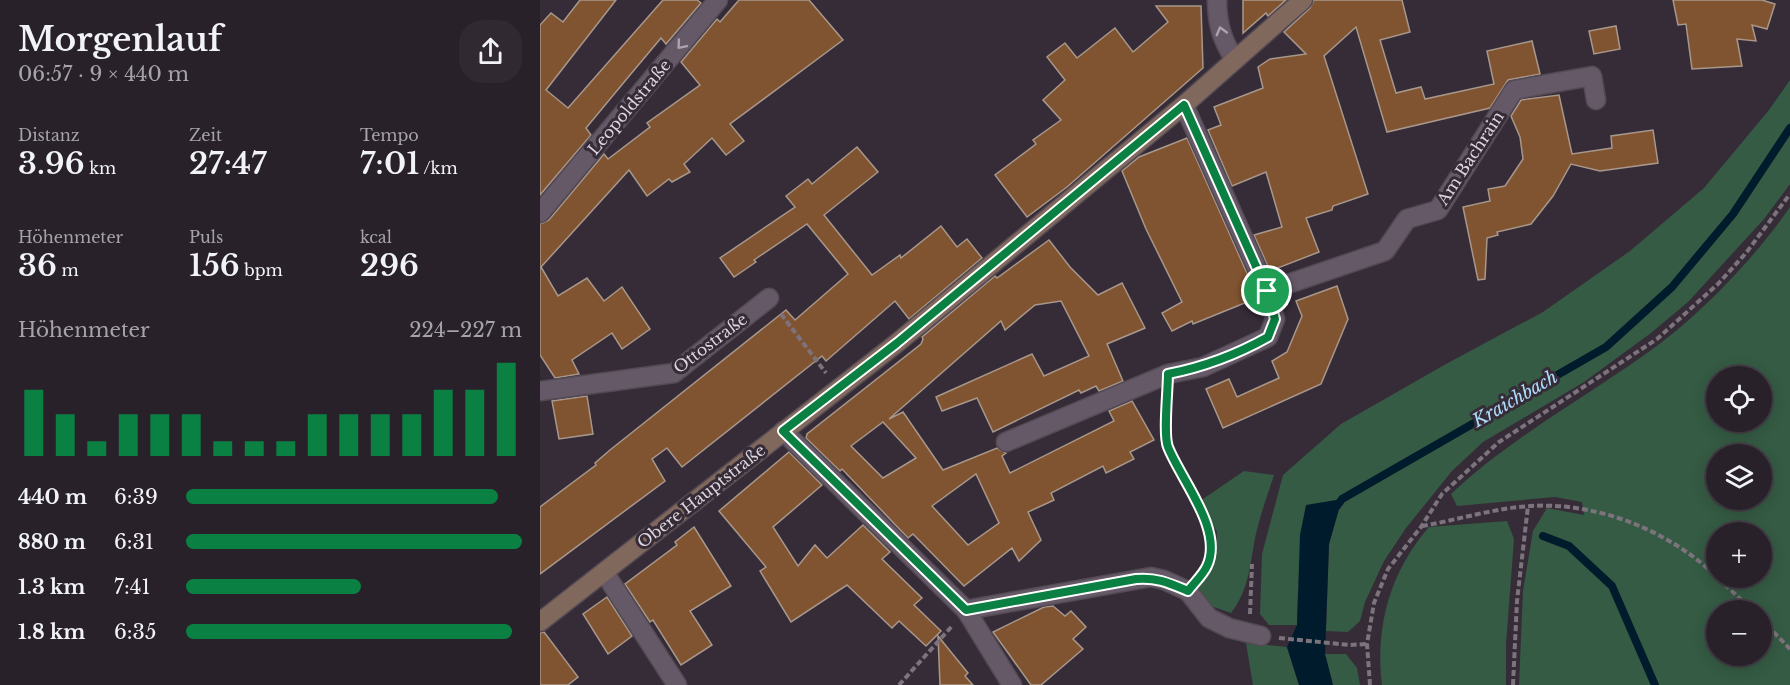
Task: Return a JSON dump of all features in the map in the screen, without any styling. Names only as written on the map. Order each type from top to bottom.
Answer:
[{"type":"main road","name":"Obere Hauptstraße","points":[[540,622],[783,431],[839,390],[1184,105],[1303,0]]},
{"type":"street","name":"Leopoldstraße","points":[[540,213],[718,0]]},
{"type":"street","points":[[1217,0],[1219,30],[1235,60]]},
{"type":"street","name":"Am Bachrain","points":[[1267,291],[1386,251],[1407,219],[1438,210],[1514,90],[1592,76],[1596,100]]},
{"type":"street","points":[[1006,442],[1168,374],[1203,367],[1268,337],[1275,319],[1267,291],[1184,105]]},
{"type":"street","name":"Ottostraße","points":[[540,391],[674,373],[769,298]]},
{"type":"street","points":[[783,431],[966,610],[1012,685]]},
{"type":"street","points":[[604,572],[677,685]]},
{"type":"street","points":[[966,610],[1151,578],[1164,580],[1188,591],[1209,618],[1229,628],[1256,635]]},
{"type":"path","points":[[1370,685],[1366,644],[1374,603],[1388,569],[1421,527],[1442,494],[1499,442],[1657,339],[1690,310],[1746,254],[1790,194]]},
{"type":"path","points":[[769,298],[839,390]]},
{"type":"path","points":[[1168,374],[1167,445],[1201,511],[1211,537],[1211,555],[1206,567],[1188,591]]},
{"type":"path","points":[[1421,527],[1528,506],[1560,505],[1625,519],[1659,535],[1706,569]]},
{"type":"path","points":[[1513,685],[1517,601],[1528,506]]},
{"type":"path","points":[[1252,564],[1256,635],[1350,645],[1366,644]]},
{"type":"path","points":[[1729,588],[1741,600]]},
{"type":"path","points":[[899,685],[966,610]]},
{"type":"path","points":[[1772,630],[1790,649]]},
{"type":"green space","points":[[1790,80],[1790,184],[1764,219],[1688,302],[1651,333],[1584,382],[1483,442],[1452,471],[1406,528],[1384,561],[1365,602],[1360,621],[1348,632],[1326,631],[1329,544],[1341,499],[1298,594],[1297,625],[1269,625],[1260,614],[1262,554],[1283,475],[1341,424],[1543,312],[1630,251],[1704,188],[1769,110]]},
{"type":"green space","points":[[1790,207],[1790,685],[1519,685],[1523,591],[1533,531],[1547,508],[1584,515],[1582,502],[1555,497],[1457,506],[1451,494],[1500,453],[1632,364],[1676,331],[1712,299],[1762,244]]},
{"type":"green space","points":[[1244,471],[1274,475],[1257,530],[1245,586],[1231,613],[1203,603],[1197,590],[1215,559],[1217,532],[1200,501]]},
{"type":"green space","points":[[1507,521],[1514,539],[1506,644],[1506,685],[1382,685],[1381,642],[1388,601],[1404,562],[1415,544],[1429,527]]},
{"type":"green space","points":[[1246,643],[1287,647],[1299,685],[1253,685]]},
{"type":"green space","points":[[1325,654],[1346,654],[1357,668],[1360,685],[1333,685]]},
{"type":"water","points":[[1342,499],[1329,544],[1325,654],[1333,685],[1299,685],[1287,647],[1297,625],[1300,535],[1306,505]]},
{"type":"building","points":[[580,0],[616,0],[546,90],[568,108],[663,0],[697,0],[701,3],[666,44],[661,38],[586,128],[591,135],[540,195],[540,25],[551,13],[563,22]]},
{"type":"building","points":[[739,0],[809,0],[843,40],[730,124],[744,141],[726,155],[712,138],[684,164],[690,172],[672,182],[669,179],[647,196],[629,170],[541,267],[558,296],[587,278],[604,301],[622,287],[650,329],[622,349],[612,333],[572,360],[579,374],[555,378],[540,355],[540,224],[549,220],[604,154],[608,159],[650,127],[647,123],[700,85],[681,62],[717,19],[720,22]]},
{"type":"building","points":[[1243,0],[1286,0],[1268,16],[1266,13],[1243,33]]},
{"type":"building","points":[[1314,0],[1402,0],[1410,32],[1380,40],[1396,93],[1421,87],[1425,99],[1494,84],[1487,51],[1532,41],[1540,74],[1508,80],[1490,108],[1387,132],[1356,27],[1324,56],[1368,194],[1333,206],[1332,210],[1306,218],[1319,252],[1270,271],[1254,235],[1282,227],[1266,172],[1232,186],[1208,130],[1221,125],[1214,107],[1263,88],[1258,67],[1270,59],[1306,54],[1284,32],[1310,8]]},
{"type":"building","points":[[1673,0],[1762,0],[1775,4],[1767,29],[1752,25],[1756,41],[1737,39],[1742,66],[1692,69],[1686,24],[1678,25]]},
{"type":"building","points":[[1156,6],[1201,6],[1203,68],[1067,187],[1027,217],[995,175],[1036,144],[1033,140],[1061,120],[1043,100],[1065,80],[1047,57],[1065,43],[1077,58],[1115,28],[1133,52],[1168,22]]},
{"type":"building","points":[[1616,26],[1620,49],[1594,54],[1589,31]]},
{"type":"building","points":[[1559,95],[1572,154],[1612,148],[1611,136],[1653,130],[1658,163],[1600,171],[1571,164],[1553,196],[1531,224],[1497,232],[1498,235],[1487,238],[1485,279],[1478,280],[1463,207],[1490,201],[1488,189],[1505,186],[1523,159],[1520,137],[1511,116],[1521,100]]},
{"type":"building","points":[[1187,138],[1250,280],[1246,282],[1252,300],[1193,324],[1192,321],[1172,331],[1162,313],[1182,302],[1146,229],[1122,171],[1139,157]]},
{"type":"building","points":[[857,147],[878,172],[824,215],[872,275],[900,255],[901,258],[941,226],[957,247],[967,239],[982,258],[909,319],[895,301],[826,361],[822,356],[682,467],[667,448],[652,459],[665,481],[540,574],[540,507],[596,465],[595,463],[610,450],[786,310],[795,320],[848,274],[807,224],[754,260],[756,262],[734,277],[720,258],[795,207],[786,196],[808,179],[812,184]]},
{"type":"building","points":[[1049,240],[1070,267],[1098,295],[1122,283],[1145,328],[1107,344],[1123,381],[1099,391],[1096,386],[1081,393],[1079,390],[993,432],[977,398],[942,411],[936,397],[1032,354],[1044,376],[1089,356],[1061,301],[1035,305],[1005,330],[1001,321],[889,419],[903,412],[943,470],[997,448],[1006,453],[1002,456],[1010,473],[1114,421],[1109,411],[1132,401],[1154,440],[1130,452],[1134,459],[1106,473],[1103,466],[1051,493],[1054,500],[1028,512],[1041,540],[1019,561],[1012,548],[964,586],[913,534],[908,538],[842,469],[840,471],[806,438],[807,434],[921,344],[922,337],[995,276],[997,278]],"holes":[[[883,422],[916,458],[883,478],[851,446]],[[976,474],[999,523],[968,545],[932,506]]]},
{"type":"building","points":[[1337,286],[1348,319],[1321,384],[1223,428],[1206,389],[1229,379],[1237,397],[1279,378],[1272,361],[1287,352],[1302,316],[1296,301]]},
{"type":"building","points":[[587,396],[593,434],[559,439],[552,401]]},
{"type":"building","points":[[789,452],[822,485],[773,527],[798,566],[815,545],[827,558],[863,525],[890,552],[882,559],[922,598],[914,605],[941,631],[926,646],[899,621],[892,628],[847,585],[791,622],[760,571],[766,567],[719,511]]},
{"type":"building","points":[[694,527],[731,586],[690,611],[712,645],[681,665],[653,620],[650,622],[625,584],[677,545],[675,542]]},
{"type":"building","points":[[607,597],[632,636],[608,654],[583,614]]},
{"type":"building","points":[[1053,606],[1065,616],[1071,611],[1086,627],[1073,639],[1083,649],[1041,685],[1031,685],[993,632],[1044,607]]},
{"type":"building","points":[[544,632],[578,677],[568,685],[540,685],[540,633]]},
{"type":"building","points":[[938,636],[968,673],[965,676],[973,685],[940,685]]},
{"type":"waterway","name":"Kraichbach","points":[[1337,506],[1342,499],[1606,347],[1672,287],[1733,214],[1790,128]]},
{"type":"waterway","points":[[1543,536],[1569,546],[1612,586],[1655,685]]},
{"type":"route","points":[[1184,105],[1267,291],[1275,319],[1268,337],[1203,367],[1168,374],[1167,445],[1201,511],[1211,537],[1211,555],[1206,567],[1188,591],[1164,580],[1136,579],[966,610],[783,431],[897,343],[1184,105]]}]
